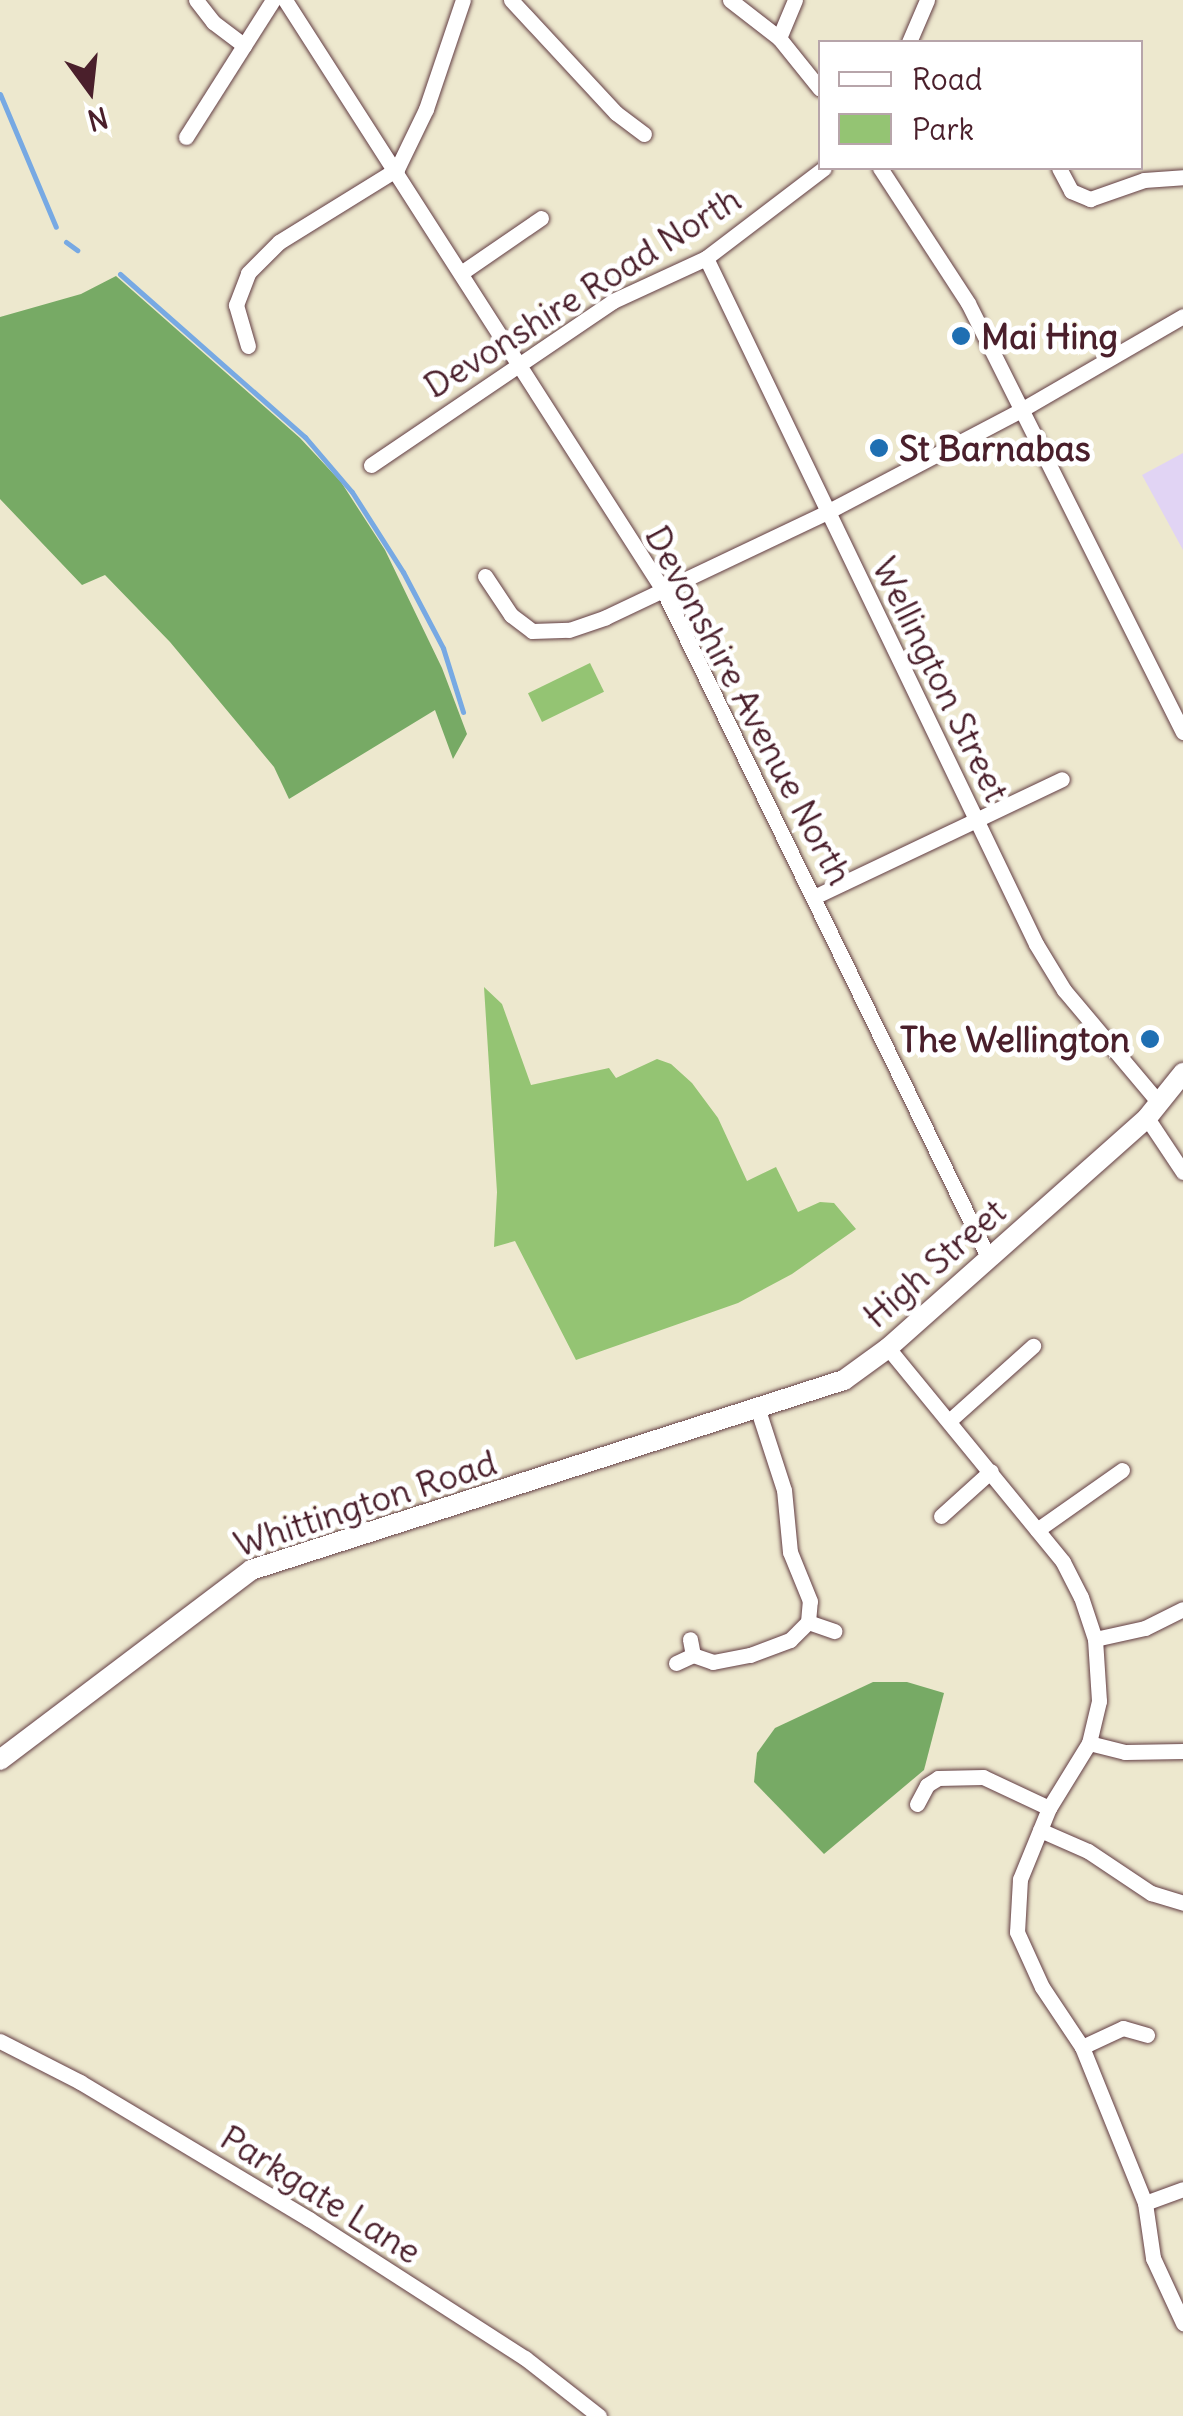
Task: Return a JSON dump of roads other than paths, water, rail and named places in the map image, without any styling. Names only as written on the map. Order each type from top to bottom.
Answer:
[{"type":"street","points":[[196,0],[213,22],[244,45]]},
{"type":"street","points":[[186,137],[273,0]]},
{"type":"street","name":"Devonshire Avenue North","points":[[285,0],[397,169],[662,590],[816,896],[989,1259]]},
{"type":"street","points":[[248,346],[236,304],[248,272],[279,242],[397,169],[426,109],[463,0]]},
{"type":"street","points":[[511,0],[616,113],[644,134]]},
{"type":"street","points":[[730,0],[778,38],[818,88]]},
{"type":"street","points":[[778,38],[795,0]]},
{"type":"street","points":[[910,40],[927,0]]},
{"type":"street","name":"Devonshire Road North","points":[[371,465],[613,300],[706,258],[821,170]]},
{"type":"street","points":[[881,170],[968,303],[1183,732]]},
{"type":"street","points":[[1061,170],[1071,191],[1090,199],[1144,180],[1183,177]]},
{"type":"street","points":[[461,272],[541,218]]},
{"type":"street","name":"Wellington Street","points":[[706,258],[1036,944],[1064,990],[1153,1111],[1183,1172]]},
{"type":"street","points":[[485,576],[511,616],[532,632],[570,630],[826,512],[1020,410],[1102,359],[1183,316]]},
{"type":"street","points":[[816,896],[1062,779]]},
{"type":"street","name":"High Street","points":[[684,1433],[844,1380],[888,1348],[1153,1111],[1183,1073]]},
{"type":"street","points":[[949,1420],[1034,1346]]},
{"type":"street","points":[[888,1348],[1063,1562],[1082,1597],[1095,1639],[1099,1701],[1089,1743],[1049,1808],[1020,1879],[1017,1932],[1042,1987],[1082,2047],[1145,2203],[1152,2258],[1183,2323]]},
{"type":"street","points":[[676,1663],[691,1647],[713,1662],[740,1658],[790,1640],[808,1622],[810,1601],[790,1552],[784,1490],[758,1410]]},
{"type":"street","name":"Whittington Road","points":[[0,1760],[251,1570],[684,1433]]},
{"type":"street","points":[[1037,1530],[1122,1470]]},
{"type":"street","points":[[941,1516],[991,1472]]},
{"type":"street","points":[[1095,1639],[1145,1628],[1183,1610]]},
{"type":"street","points":[[808,1622],[834,1631]]},
{"type":"street","points":[[1089,1743],[1125,1752],[1183,1751]]},
{"type":"street","points":[[917,1804],[927,1785],[938,1778],[983,1776],[1049,1808]]},
{"type":"street","points":[[1040,1830],[1088,1851],[1151,1893],[1183,1903]]},
{"type":"street","points":[[1082,2047],[1123,2028],[1147,2035]]},
{"type":"street","name":"Parkgate Lane","points":[[0,2040],[80,2082],[310,2220],[525,2358],[599,2416]]},
{"type":"street","points":[[1145,2203],[1183,2188]]},
{"type":"waterway","points":[[0,94],[56,227]]},
{"type":"waterway","points":[[66,242],[77,250]]},
{"type":"waterway","points":[[120,274],[305,437],[352,492],[403,572],[443,648],[463,712]]},
{"type":"place","name":"Mai Hing","points":[[961,336]]},
{"type":"place","name":"St Barnabas","points":[[879,448]]},
{"type":"place","name":"The Wellington","points":[[1150,1039]]}]
